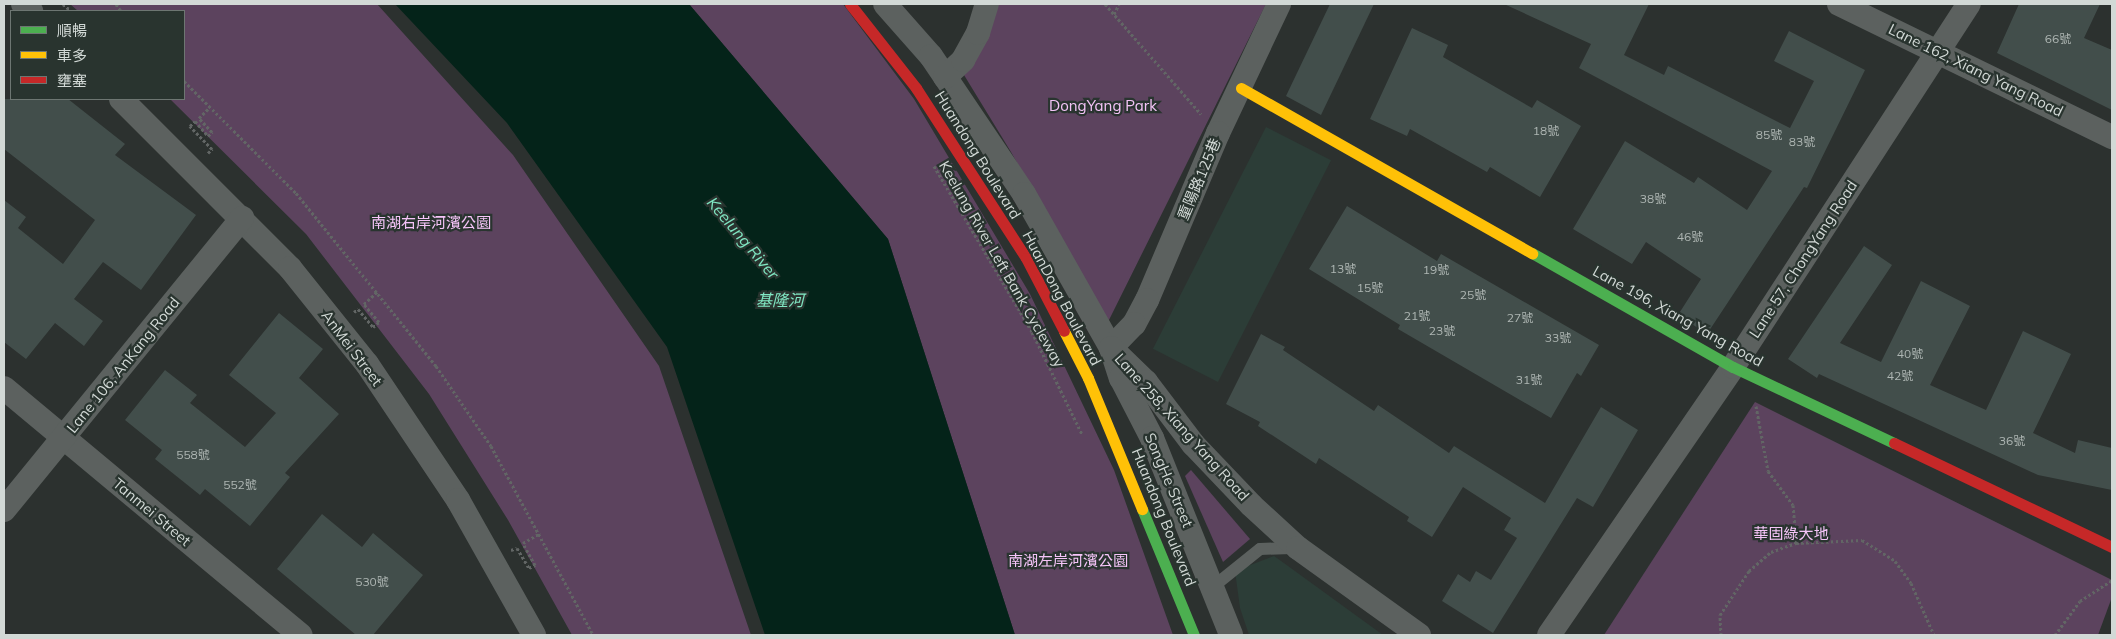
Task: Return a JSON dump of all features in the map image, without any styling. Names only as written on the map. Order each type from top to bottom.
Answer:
[{"type":"main road","name":"Huandong Boulevard","points":[[851,4],[914,82],[1023,255],[1102,409],[1195,635]]},
{"type":"main road","name":"Lane 196, Xiang Yang Road","points":[[1241,88],[1733,367],[2112,548]]},
{"type":"street","name":"SongHe Street","points":[[885,4],[945,77],[1024,194],[1111,348],[1121,378],[1152,438],[1214,586],[1231,635]]},
{"type":"street","points":[[945,77],[963,60],[978,33],[987,4]]},
{"type":"street","name":"重陽路125巷","points":[[1111,348],[1134,324],[1147,300],[1218,133],[1241,88],[1279,4]]},
{"type":"street","name":"Lane 162, Xiang Yang Road","points":[[1839,4],[2112,137]]},
{"type":"street","name":"Lane 57, ChongYang Road","points":[[1549,635],[1733,367],[1969,4]]},
{"type":"street","name":"AnMei Street","points":[[122,100],[290,268],[367,364],[458,500],[534,635]]},
{"type":"street","name":"Lane 106, AnKang Road","points":[[4,510],[64,439],[242,218]]},
{"type":"street","name":"Lane 258, Xiang Yang Road","points":[[1111,348],[1146,382],[1193,444],[1251,505],[1298,548],[1419,635]]},
{"type":"street","name":"Tanmei Street","points":[[4,388],[300,635]]},
{"type":"lane","points":[[1214,586],[1260,549],[1298,548]]},
{"type":"path","points":[[1105,4],[1218,133]]},
{"type":"path","points":[[1114,14],[1119,4]]},
{"type":"path","points":[[185,82],[296,193],[378,291],[436,366],[491,446],[540,533],[593,635]]},
{"type":"path","points":[[207,154],[212,149],[190,126],[195,122],[208,136],[212,132],[199,118],[209,108]]},
{"type":"path","name":"Keelung River Left Bank Cycleway","points":[[931,161],[1032,332],[1084,439]]},
{"type":"path","points":[[358,309],[373,327],[379,322],[364,304],[378,291]]},
{"type":"path","points":[[1755,402],[1768,472],[1793,506],[1796,543]]},
{"type":"path","points":[[517,548],[528,568],[535,565],[524,543],[540,533]]},
{"type":"path","points":[[1720,635],[1720,615],[1749,571],[1771,552],[1796,543],[1862,540],[1895,561],[1911,583],[1934,635]]},
{"type":"path","points":[[2055,635],[2080,601],[2112,580]]},
{"type":"shaded area","points":[[1266,127],[1331,160],[1218,382],[1153,349]]},
{"type":"shaded area","points":[[1274,556],[1383,635],[1249,635],[1240,608],[1235,571]]},
{"type":"green space","name":"南湖右岸河濱公園","points":[[70,4],[377,4],[513,155],[659,366],[751,635],[572,635],[508,520],[429,394],[306,234],[171,100],[185,100],[185,10],[77,10]]},
{"type":"green space","name":"南湖左岸河濱公園","points":[[689,4],[843,4],[914,99],[1030,294],[1114,470],[1173,635],[1015,635],[888,239]]},
{"type":"green space","name":"DongYang Park","points":[[992,4],[1266,4],[1107,324],[1011,152],[964,75]]},
{"type":"green space","name":"華固綠大地","points":[[1755,402],[2112,580],[2112,597],[2098,635],[1604,635]]},
{"type":"green space","points":[[1191,470],[1250,539],[1223,562],[1185,476]]},
{"type":"water","name":"基隆河","points":[[395,4],[689,4],[888,239],[1015,635],[765,635],[667,347],[507,123]]},
{"type":"building","points":[[1330,4],[1374,4],[1321,115],[1286,96]]},
{"type":"building","points":[[1504,4],[1649,4],[1624,55],[1664,75],[1668,66],[1790,128],[1814,81],[1774,61],[1789,31],[1865,70],[1807,188],[1804,187],[1707,334],[1678,315],[1701,279],[1646,242],[1632,264],[1573,229],[1625,141],[1694,183],[1698,177],[1747,210],[1772,171],[1579,68],[1591,44]]},
{"type":"building","points":[[2019,4],[2100,4],[2084,38],[2112,50],[2112,110],[1997,53]]},
{"type":"building","points":[[1412,28],[1448,45],[1443,57],[1532,108],[1537,100],[1581,126],[1540,197],[1490,167],[1487,172],[1410,129],[1407,136],[1370,119]]},
{"type":"building","points":[[4,99],[69,100],[125,144],[115,155],[196,215],[141,290],[103,262],[74,299],[103,321],[84,346],[55,323],[26,359],[4,342],[4,200],[26,217],[18,228],[63,264],[95,220],[4,149]]},
{"type":"building","points":[[1347,206],[1437,261],[1441,254],[1599,345],[1581,376],[1577,373],[1551,418],[1398,329],[1400,325],[1309,269]]},
{"type":"building","points":[[1864,246],[1892,265],[1840,343],[1881,362],[1921,281],[1970,306],[1930,385],[1986,410],[2023,331],[2071,354],[2033,433],[2075,453],[2078,440],[2112,448],[2112,490],[2038,475],[1819,374],[1817,378],[1788,359]]},
{"type":"building","points":[[279,313],[323,349],[299,378],[339,414],[285,473],[290,477],[250,526],[205,489],[200,495],[155,459],[162,450],[125,420],[165,370],[197,395],[190,403],[245,447],[276,413],[229,375]]},
{"type":"building","points":[[1261,334],[1285,347],[1283,350],[1374,411],[1378,405],[1449,453],[1454,446],[1545,503],[1601,407],[1638,430],[1593,507],[1577,498],[1493,633],[1442,601],[1458,574],[1470,582],[1476,571],[1491,580],[1517,538],[1504,530],[1511,518],[1463,487],[1432,537],[1407,521],[1409,517],[1319,458],[1316,464],[1258,426],[1260,422],[1226,404]]},
{"type":"building","points":[[322,514],[362,547],[373,533],[423,575],[373,635],[356,635],[277,569]]},
{"type":"traffic: fast","points":[[1532,253],[1733,367],[1894,443]]},
{"type":"traffic: fast","points":[[1142,509],[1194,635]]},
{"type":"traffic: slow","points":[[1241,88],[1532,253]]},
{"type":"traffic: slow","points":[[1064,331],[1088,378],[1142,509]]},
{"type":"traffic: jam","points":[[850,4],[916,88],[1026,258],[1064,331]]},
{"type":"traffic: jam","points":[[1894,443],[2112,547]]},
{"type":"water label","name":"Keelung River","points":[[743,238]]}]
